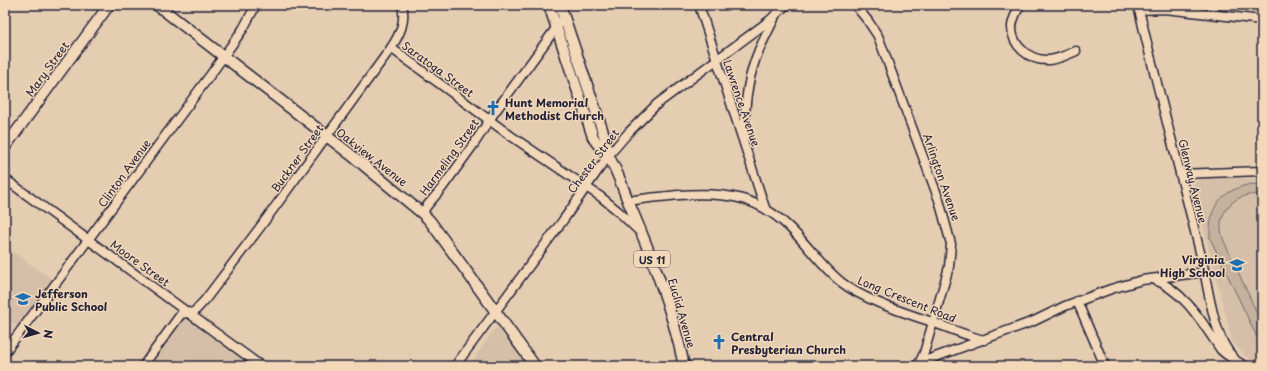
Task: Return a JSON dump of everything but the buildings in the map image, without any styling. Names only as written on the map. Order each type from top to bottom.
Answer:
[{"type":"main road","name":"Mary Street","points":[[5,147],[109,5]]},
{"type":"main road","name":"Oakview Avenue","points":[[156,5],[326,136],[423,214],[430,221],[535,366]]},
{"type":"main road","name":"Euclid Avenue","points":[[549,5],[593,137],[596,144],[608,156]]},
{"type":"main road","name":"Euclid Avenue","points":[[560,5],[605,138],[608,156],[644,238],[660,280],[684,366]]},
{"type":"street","name":"Clinton Avenue","points":[[5,352],[223,57],[247,22],[256,5]]},
{"type":"street","name":"Buckner Street","points":[[142,366],[181,314],[196,311],[205,300],[391,48],[402,29],[404,16],[402,5]]},
{"type":"street","name":"Lawrence Avenue","points":[[698,5],[765,208]]},
{"type":"street","name":"Chester Street","points":[[456,366],[564,219],[608,156],[629,132],[657,104],[716,60],[739,45],[786,5]]},
{"type":"street","name":"Arlington Avenue","points":[[854,5],[868,21],[878,36],[927,164],[951,244],[950,262],[924,353],[917,365]]},
{"type":"street","points":[[1020,5],[1012,27],[1016,42],[1025,53],[1033,58],[1049,60],[1076,51]]},
{"type":"street","points":[[1138,7],[1262,20]]},
{"type":"street","name":"Glenway Avenue","points":[[1138,7],[1205,272],[1215,320],[1225,347],[1234,358]]},
{"type":"street","points":[[747,150],[745,127],[750,83],[759,50],[776,15]]},
{"type":"street","name":"Harmeling Street","points":[[423,214],[426,207],[470,150],[489,120],[564,17]]},
{"type":"street","name":"Saratoga Street","points":[[391,48],[489,120],[618,211],[644,238]]},
{"type":"street","points":[[578,90],[587,85]]},
{"type":"street","points":[[1180,174],[1262,171]]},
{"type":"street","name":"Moore Street","points":[[5,178],[261,366]]},
{"type":"street","name":"Long Crescent Road","points":[[628,201],[701,194],[717,194],[743,198],[775,214],[789,227],[816,258],[842,282],[869,298],[984,340]]},
{"type":"street","points":[[917,365],[984,340],[1111,288],[1133,282],[1205,272]]},
{"type":"street","points":[[1152,279],[1170,287],[1178,294],[1192,310],[1221,350],[1226,355],[1234,358],[1245,366]]},
{"type":"street","points":[[1077,301],[1105,366]]},
{"type":"shaded area","name":"Virginia High School","points":[[1202,178],[1262,178],[1262,366],[1245,356],[1232,341],[1194,190],[1194,183]]},
{"type":"shaded area","points":[[1251,184],[1262,185],[1262,195],[1256,194],[1243,196],[1232,202],[1224,212],[1221,221],[1221,228],[1223,239],[1262,324],[1262,348],[1210,238],[1212,217],[1218,202],[1231,191]]},
{"type":"shaded area","name":"Jefferson Public School","points":[[5,246],[54,281],[19,328],[5,317]]},
{"type":"shaded area","points":[[184,318],[251,366],[150,366]]},
{"type":"shaded area","points":[[495,328],[503,330],[525,366],[469,366]]},
{"type":"place","name":"Hunt Memorial Methodist Church","points":[[493,108]]},
{"type":"place","name":"Virginia High School","points":[[1237,265]]},
{"type":"place","name":"Jefferson Public School","points":[[23,299]]},
{"type":"place","name":"Central Presbyterian Church","points":[[719,342]]}]
